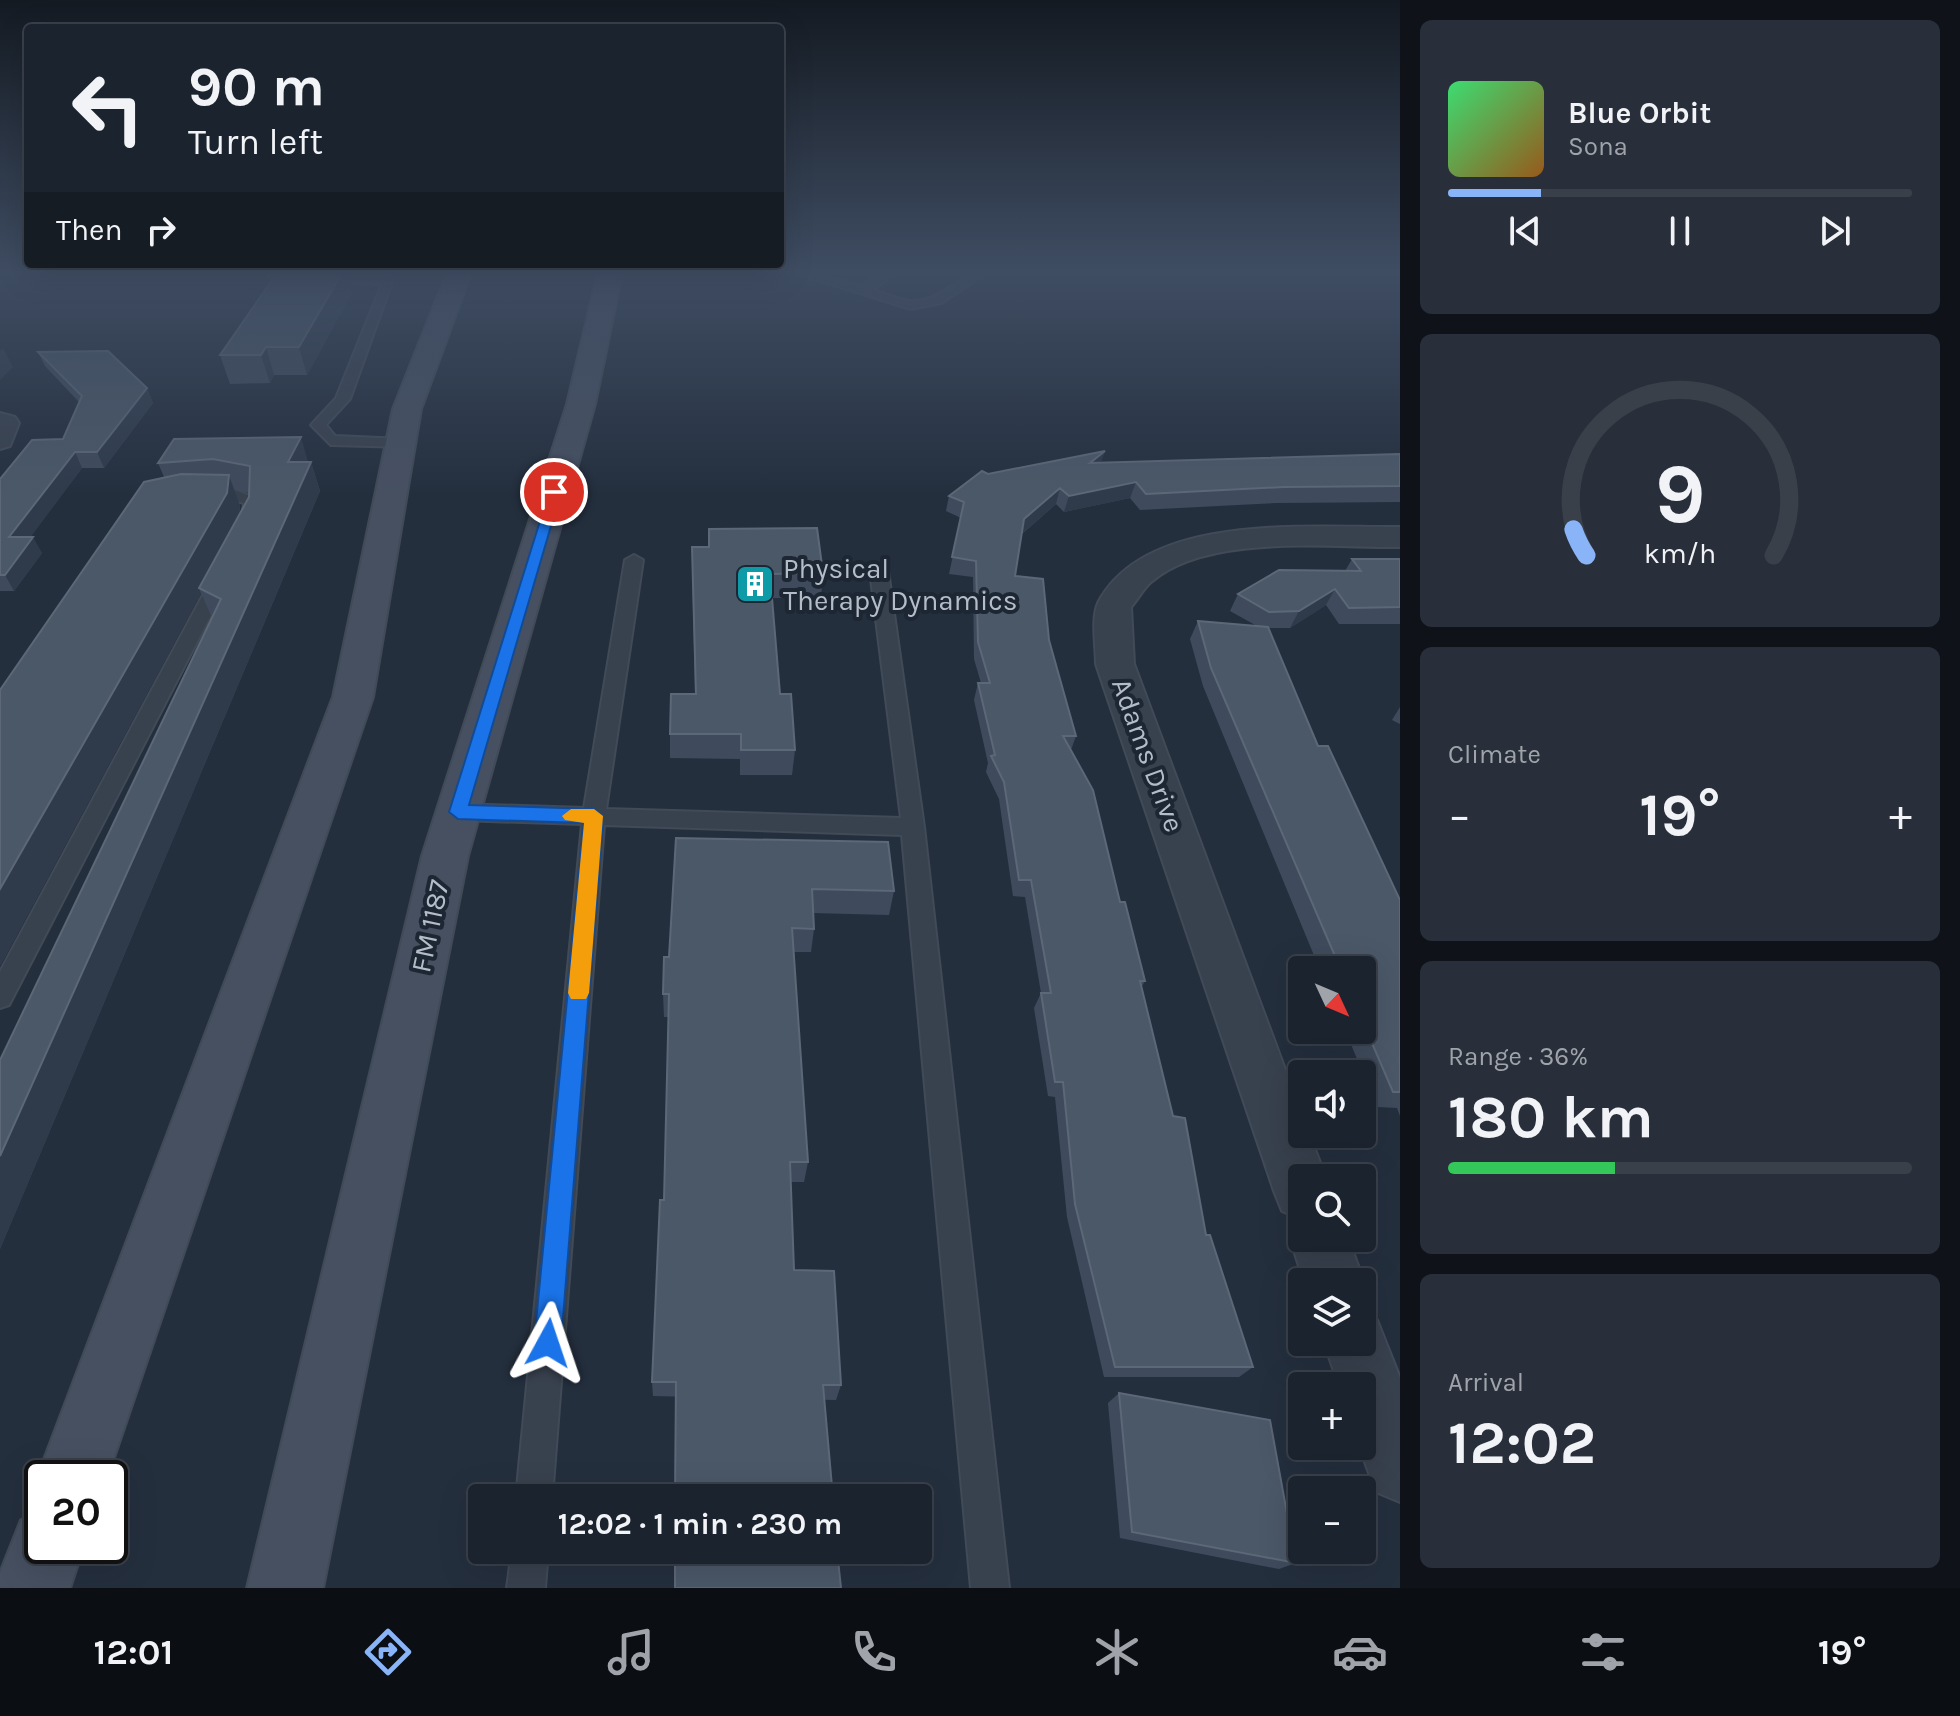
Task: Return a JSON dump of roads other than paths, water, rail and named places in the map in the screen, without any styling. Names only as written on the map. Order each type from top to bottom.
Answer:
[{"type":"main road","points":[[78,1460],[353,697],[403,444],[407,409],[431,347]]},
{"type":"main road","name":"FM 1187","points":[[285,1588],[445,856],[581,404],[594,347]]},
{"type":"main road","points":[[32,1588],[41,1564]]},
{"type":"street","name":"Adams Drive","points":[[1292,1164],[1115,664],[1114,606],[1139,575],[1171,557],[1236,539],[1400,537]]},
{"type":"street","points":[[1360,1356],[1400,1468]]},
{"type":"lane","points":[[363,347],[343,399],[318,425],[331,440],[403,444]]},
{"type":"lane","points":[[193,499],[235,495],[252,500],[249,525],[242,539]]},
{"type":"lane","points":[[535,1484],[594,816],[634,560]]},
{"type":"lane","points":[[0,997],[227,566]]},
{"type":"lane","points":[[879,571],[913,827],[990,1588]]},
{"type":"lane","points":[[458,812],[913,827]]},
{"type":"lane","points":[[526,1588],[529,1564]]},
{"type":"place","name":"Physical Therapy Dynamics","points":[[755,584]]}]
